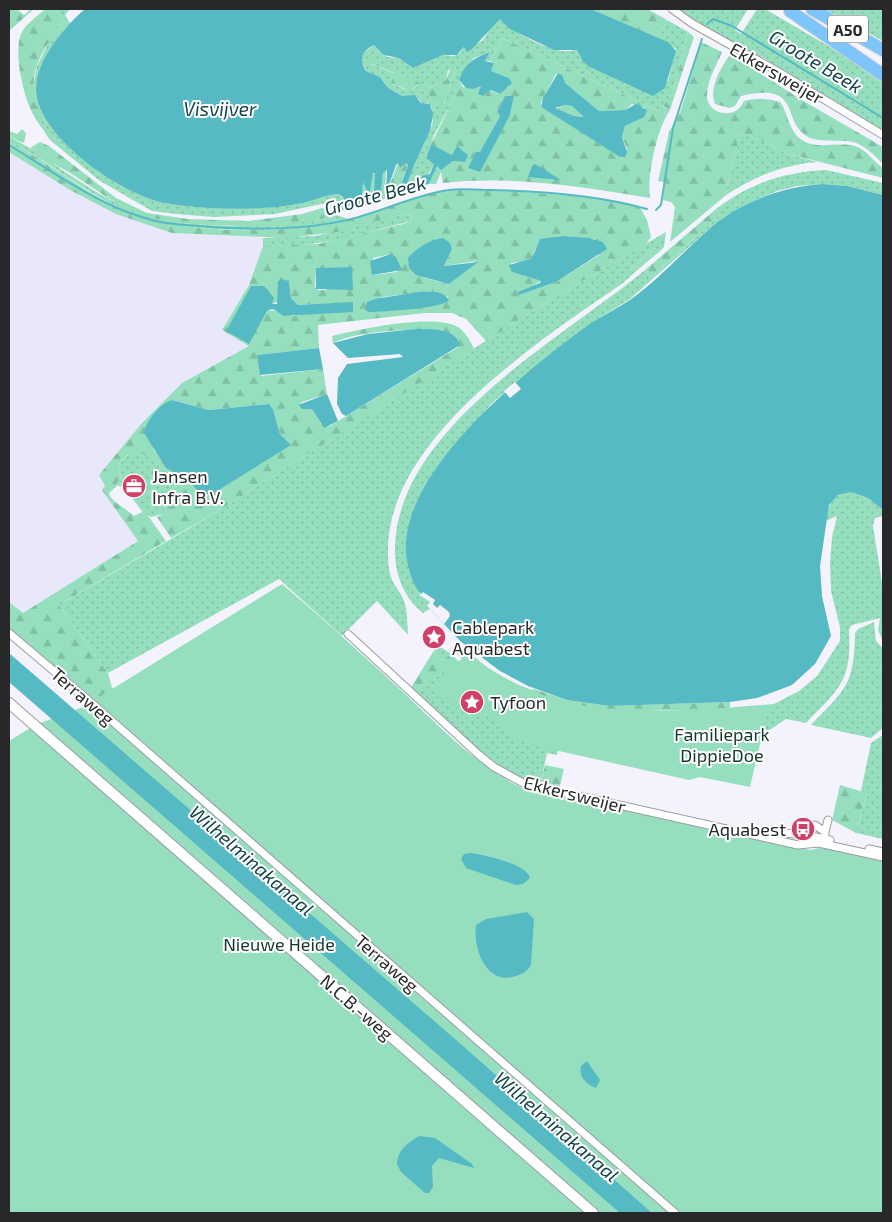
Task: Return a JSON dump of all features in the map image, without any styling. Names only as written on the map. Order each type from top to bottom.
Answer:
[{"type":"highway","name":"A50","points":[[812,9],[883,50]]},
{"type":"highway","name":"A50","points":[[787,10],[883,64]]},
{"type":"highway","name":"A50","points":[[787,10],[883,74]]},
{"type":"street","name":"Ekkersweijer","points":[[672,9],[708,33],[777,70],[883,135]]},
{"type":"street","name":"Terraweg","points":[[9,633],[675,1213]]},
{"type":"street","name":"Ekkersweijer","points":[[348,634],[459,738],[494,767],[509,776],[539,788],[564,791],[798,845],[814,842],[883,857]]},
{"type":"street","name":"N.C.B.-weg","points":[[9,703],[593,1213]]},
{"type":"street","points":[[825,835],[828,820]]},
{"type":"street","name":"Ekkersweijer","points":[[806,835],[806,829],[815,824],[825,835]]},
{"type":"street","name":"Ekkersweijer","points":[[764,837],[784,833],[825,835],[883,852]]},
{"type":"street","points":[[806,835],[814,842]]},
{"type":"shaded area","points":[[9,146],[55,176],[172,233],[263,238],[263,246],[249,285],[222,330],[250,346],[182,383],[142,423],[99,475],[105,486],[103,491],[138,541],[74,583],[9,622]]},
{"type":"green space","points":[[9,9],[17,9],[24,15],[31,9],[34,9],[9,31]]},
{"type":"green space","points":[[45,9],[56,9],[65,22],[41,55],[37,66],[34,77],[34,90],[41,117],[36,119],[24,90],[18,53],[21,34],[25,27]]},
{"type":"green space","points":[[56,9],[70,9],[65,15],[70,23],[52,46],[38,75],[36,94],[41,111],[52,129],[68,146],[107,177],[148,198],[180,205],[231,209],[266,208],[298,204],[338,194],[343,198],[345,206],[349,209],[341,211],[332,203],[326,203],[275,214],[214,217],[176,214],[152,211],[100,181],[50,140],[35,118],[33,86],[37,66],[51,38],[65,22]]},
{"type":"green space","points":[[591,9],[647,9],[667,20],[658,38]]},
{"type":"green space","points":[[677,9],[748,9],[735,30],[741,34],[757,9],[765,9],[883,78],[883,132],[762,57],[739,48]]},
{"type":"green space","points":[[825,9],[883,9],[883,41]]},
{"type":"green space","points":[[500,19],[537,43],[564,51],[577,50],[583,62],[668,81],[676,49],[658,38],[667,20],[688,32],[673,92],[663,107],[670,110],[667,115],[502,38],[490,61],[485,61],[490,52],[474,58],[461,75],[452,102],[434,135],[426,157],[434,164],[428,175],[419,183],[398,194],[407,184],[430,131],[433,122],[431,105],[438,105],[440,101],[444,104],[456,68],[448,70],[446,80],[430,88],[370,61],[371,64],[395,74],[393,84],[412,90],[416,86],[431,97],[427,103],[423,104],[416,96],[402,96],[387,87],[380,77],[366,71],[361,59],[364,52],[374,45],[387,57],[399,58],[413,68],[443,55],[454,56],[460,53],[464,47],[466,48],[482,41],[495,22]]},
{"type":"green space","points":[[688,32],[694,37],[670,110],[663,106],[673,92]]},
{"type":"green space","points":[[502,38],[667,115],[659,133],[653,156],[649,189],[650,198],[573,186],[520,181],[494,180],[443,183],[441,172],[436,184],[429,184],[437,166],[441,169],[453,161],[465,162],[465,152],[457,147],[452,155],[431,144],[452,102],[459,80],[463,87],[474,89],[481,86],[484,96],[489,90],[499,94],[504,88],[509,87],[509,78],[490,71],[494,63],[490,61]],"holes":[[[560,73],[563,82],[599,111],[625,110],[632,104],[645,108],[639,119],[625,126],[622,137],[627,149],[622,158],[541,107],[541,102],[556,74]],[[514,96],[510,115],[471,170],[500,116],[497,112],[504,98]]]},
{"type":"green space","points":[[701,42],[722,52],[707,91],[708,102],[718,112],[733,112],[744,101],[753,99],[780,102],[792,129],[798,137],[811,144],[855,146],[883,168],[883,178],[785,153],[773,145],[740,133],[725,196],[670,242],[675,207],[671,202],[663,200],[665,182],[658,181],[669,132],[681,110]]},
{"type":"green space","points":[[730,54],[800,99],[883,147],[883,164],[866,148],[856,143],[810,138],[795,123],[783,99],[774,94],[761,93],[741,96],[735,106],[729,108],[715,104],[713,91],[715,84]]},
{"type":"green space","points":[[376,55],[375,61],[378,63],[430,88],[446,80],[451,67],[456,68],[444,104],[440,102],[436,108],[427,103],[431,97],[416,86],[410,91],[393,84],[394,73],[369,63],[372,56]]},
{"type":"green space","points":[[566,105],[572,106],[585,117],[574,116],[556,109]]},
{"type":"green space","points":[[22,129],[26,133],[24,143],[9,136],[9,131],[17,134]]},
{"type":"green space","points":[[740,133],[773,145],[785,153],[817,162],[792,166],[768,173],[746,183],[725,196]]},
{"type":"green space","points":[[9,136],[98,193],[129,209],[151,217],[175,222],[230,226],[310,221],[333,217],[334,214],[348,219],[295,227],[234,230],[174,225],[147,219],[123,210],[94,194],[9,141]]},
{"type":"green space","points":[[9,141],[26,150],[94,195],[129,213],[170,224],[195,227],[250,230],[305,227],[353,218],[426,194],[473,189],[614,200],[639,206],[647,220],[651,237],[646,244],[555,297],[486,341],[466,319],[452,313],[425,313],[318,325],[319,348],[257,355],[261,376],[323,369],[327,394],[302,402],[298,406],[304,409],[312,408],[321,424],[330,426],[458,347],[442,330],[402,330],[370,333],[333,343],[332,336],[396,324],[415,322],[447,323],[463,331],[474,349],[215,513],[171,538],[157,517],[163,514],[151,499],[152,495],[168,494],[183,478],[207,496],[290,445],[280,434],[273,409],[269,404],[209,410],[172,400],[151,418],[146,428],[154,450],[159,457],[152,459],[140,452],[130,454],[120,464],[119,473],[122,478],[117,482],[118,485],[109,493],[116,502],[134,516],[142,512],[149,517],[166,541],[59,605],[108,673],[112,688],[465,1012],[9,630],[9,602],[23,613],[138,541],[102,490],[105,486],[99,475],[142,423],[182,383],[249,346],[222,330],[249,285],[263,246],[318,244],[403,224],[411,221],[412,215],[405,214],[337,232],[287,238],[172,233],[116,214],[70,190],[9,152]],"holes":[[[555,237],[595,239],[599,255],[556,282],[519,295],[541,281],[512,272],[511,263],[527,261],[533,256],[536,248]],[[431,241],[452,249],[444,266],[476,261],[449,284],[425,278],[416,250]],[[391,254],[397,272],[372,275],[373,258]],[[352,267],[326,290],[318,290],[315,287],[316,269]],[[289,281],[291,298],[298,305],[354,303],[294,316],[284,316],[277,310],[267,311],[272,304],[278,302]],[[430,291],[448,297],[445,303],[405,309],[366,304],[383,297]]]},
{"type":"green space","points":[[40,142],[49,146],[116,198],[147,213],[188,219],[249,221],[302,214],[322,208],[329,210],[334,216],[293,223],[241,226],[190,224],[148,217],[126,208],[30,148]]},
{"type":"green space","points":[[398,163],[400,167],[405,163],[408,164],[398,194],[362,207],[363,182],[368,195],[372,174],[375,173],[381,193],[383,173],[386,170],[385,192],[387,192]]},
{"type":"green space","points":[[826,170],[883,183],[883,195],[847,186],[822,184],[797,186],[777,191],[749,203],[708,230],[630,299],[593,322],[492,403],[443,459],[414,509],[420,595],[430,602],[430,609],[423,613],[416,607],[401,583],[396,565],[395,546],[404,502],[424,462],[454,424],[491,388],[645,270],[651,277],[720,215],[716,209],[729,200],[768,180],[796,173]]},
{"type":"green space","points":[[716,209],[720,215],[651,277],[645,270]]},
{"type":"green space","points":[[405,214],[412,215],[411,221],[338,240],[296,246],[263,246],[263,238],[316,236]]},
{"type":"green space","points":[[666,232],[664,247],[660,251],[654,248],[631,269],[634,273],[623,283],[552,333],[475,395],[441,431],[414,468],[395,508],[388,549],[391,578],[405,605],[408,635],[377,601],[342,636],[279,579],[108,673],[59,605],[215,513],[555,297]]},
{"type":"green space","points":[[654,248],[660,251],[634,273],[631,269]]},
{"type":"green space","points":[[142,452],[152,459],[159,457],[169,470],[183,478],[168,494],[152,495],[163,514],[152,517],[145,515],[132,498],[134,494],[126,483],[120,487],[116,482],[122,478],[119,469],[121,461],[128,455]]},
{"type":"green space","points":[[851,492],[868,498],[883,510],[883,516],[875,518],[873,526],[883,589],[883,640],[878,631],[880,618],[852,625],[849,629],[846,672],[835,692],[806,723],[786,719],[767,732],[726,724],[508,701],[452,649],[458,643],[489,669],[516,684],[567,703],[703,715],[736,707],[774,704],[799,691],[817,676],[840,641],[840,627],[831,591],[830,563],[832,537],[837,516],[826,521],[828,510],[835,497]]},
{"type":"green space","name":"Nieuwe Heide","points":[[282,584],[359,651],[474,757],[505,779],[522,788],[798,848],[811,850],[826,846],[883,860],[883,1213],[9,1213],[9,741],[35,725],[83,707]]},
{"type":"green space","points":[[874,622],[876,641],[883,648],[883,728],[871,738],[811,725],[846,685],[853,664],[855,633],[858,629]]},
{"type":"green space","points":[[436,648],[442,648],[451,654],[443,661],[433,652]]},
{"type":"green space","points":[[433,652],[443,661],[451,654],[467,670],[461,674],[447,668],[434,680],[427,680],[415,694],[410,689]]},
{"type":"green space","name":"Familiepark DippieDoe","points":[[468,653],[504,678],[540,694],[576,704],[612,710],[649,711],[769,706],[750,787],[700,777],[689,780],[532,745],[510,735],[484,713],[471,721],[446,697],[441,700],[429,688]]},
{"type":"green space","points":[[447,668],[564,723],[557,755],[547,753],[540,786],[522,780],[488,760],[457,734],[415,694],[427,680],[434,680]]},
{"type":"green space","points":[[534,689],[567,700],[609,706],[730,702],[730,708],[716,722],[702,710],[612,711],[567,703],[529,691]]},
{"type":"green space","points":[[883,735],[883,839],[856,833],[867,794],[861,791],[871,743]]},
{"type":"green space","points":[[545,765],[564,769],[559,790],[540,786]]},
{"type":"green space","points":[[840,785],[867,793],[856,833],[832,820]]},
{"type":"water","name":"Visvijver","points":[[85,9],[591,9],[668,42],[676,51],[665,88],[653,96],[590,67],[583,62],[577,50],[554,50],[510,29],[500,19],[471,50],[467,52],[464,47],[457,55],[443,55],[413,68],[399,58],[384,55],[374,45],[366,50],[362,56],[362,63],[366,71],[380,77],[387,87],[402,96],[415,95],[421,103],[430,104],[433,115],[430,131],[407,184],[398,194],[408,165],[406,163],[400,168],[398,163],[396,165],[386,193],[387,170],[383,173],[381,193],[378,195],[374,194],[375,173],[373,173],[369,197],[363,182],[362,207],[356,208],[352,199],[350,209],[345,206],[343,197],[338,194],[298,204],[267,208],[196,207],[165,203],[148,198],[107,177],[67,145],[51,127],[40,109],[36,91],[40,68],[60,35]]},
{"type":"water","points":[[490,52],[485,61],[494,63],[491,71],[509,78],[512,83],[500,94],[491,90],[483,96],[478,94],[481,86],[474,89],[466,88],[459,80],[467,65]]},
{"type":"water","points":[[558,73],[562,75],[565,83],[599,111],[625,110],[636,104],[647,110],[644,117],[625,126],[622,137],[627,152],[625,157],[620,157],[541,107],[543,98]],"holes":[[[566,105],[572,106],[584,117],[574,116],[555,108]]]},
{"type":"water","points":[[505,96],[514,96],[510,115],[480,172],[468,168],[476,152],[480,152],[500,116],[497,112]]},
{"type":"water","points":[[431,144],[452,155],[457,146],[468,155],[465,162],[453,161],[441,170],[437,166],[429,184],[420,186],[422,176],[430,174],[434,164],[426,158]]},
{"type":"water","points":[[535,164],[561,180],[528,177],[532,166]]},
{"type":"water","points":[[822,184],[847,186],[883,195],[883,510],[868,498],[851,492],[838,495],[829,505],[820,566],[822,596],[831,636],[815,664],[792,685],[757,698],[730,702],[609,706],[567,700],[528,686],[500,671],[460,641],[427,606],[430,602],[417,589],[407,561],[408,528],[421,494],[442,460],[470,427],[534,367],[591,323],[640,292],[718,222],[760,198],[791,189]]},
{"type":"water","points":[[563,236],[589,238],[603,242],[607,249],[556,282],[519,295],[518,292],[541,281],[512,272],[509,265],[530,259],[540,239]]},
{"type":"water","points":[[443,238],[450,243],[452,249],[444,266],[478,262],[449,284],[416,275],[409,268],[408,258],[415,251],[429,242]]},
{"type":"water","points":[[391,254],[396,257],[402,270],[372,275],[370,261]]},
{"type":"water","points":[[352,267],[353,290],[316,289],[316,268]]},
{"type":"water","points":[[281,279],[289,281],[291,298],[298,305],[353,302],[353,312],[284,316],[274,310],[270,310],[267,311],[249,344],[226,331],[251,286],[264,286],[274,298],[272,304],[277,304],[278,282]]},
{"type":"water","points":[[418,292],[440,293],[447,297],[449,301],[434,306],[411,309],[369,312],[365,310],[367,302],[375,299]]},
{"type":"water","points":[[435,329],[448,332],[457,339],[460,345],[346,416],[342,414],[337,404],[338,378],[347,364],[403,357],[400,354],[348,358],[333,343],[368,334]]},
{"type":"water","points":[[319,348],[323,369],[260,375],[257,355]]},
{"type":"water","points":[[327,394],[338,421],[324,428],[312,409],[302,409],[298,405]]},
{"type":"water","points":[[172,400],[209,410],[269,404],[273,409],[280,434],[291,445],[217,491],[204,496],[189,482],[166,468],[144,433],[154,413]]},
{"type":"water","points":[[9,653],[463,1046],[652,1213],[620,1213],[9,682]]},
{"type":"water","points":[[471,853],[513,864],[521,868],[530,878],[523,884],[516,885],[466,868],[461,859],[464,854]]},
{"type":"water","points":[[527,912],[534,919],[531,965],[526,971],[512,977],[503,977],[495,974],[488,969],[479,953],[476,925],[486,919]]},
{"type":"water","points":[[587,1061],[600,1080],[596,1088],[589,1085],[582,1077],[581,1066]]},
{"type":"water","points":[[419,1136],[435,1138],[472,1164],[474,1168],[439,1158],[432,1166],[433,1187],[429,1193],[425,1193],[401,1172],[397,1164],[402,1150]]},
{"type":"pier","points":[[515,382],[521,389],[510,398],[504,391]]},
{"type":"pier","points":[[423,592],[435,600],[433,604],[437,608],[440,605],[449,612],[450,616],[444,624],[427,606],[430,602],[420,595]]},
{"type":"waterway","name":"Groote Beek","points":[[707,24],[713,19],[732,26],[883,118]]},
{"type":"waterway","name":"Groote Beek","points":[[656,210],[661,205],[673,128],[702,39]]},
{"type":"waterway","name":"Groote Beek","points":[[9,145],[75,186],[110,205],[153,220],[178,224],[246,229],[313,226],[373,213],[436,192],[459,189],[530,191],[570,195],[609,200],[647,209]]},
{"type":"place","name":"Jansen Infra B.V.","points":[[134,486]]},
{"type":"place","name":"Cablepark Aquabest","points":[[434,637]]},
{"type":"place","name":"Tyfoon","points":[[472,702]]},
{"type":"place","name":"Aquabest","points":[[803,829]]},
{"type":"water label","name":"Wilhelminakanaal","points":[[252,860]]},
{"type":"water label","name":"Wilhelminakanaal","points":[[557,1126]]}]
